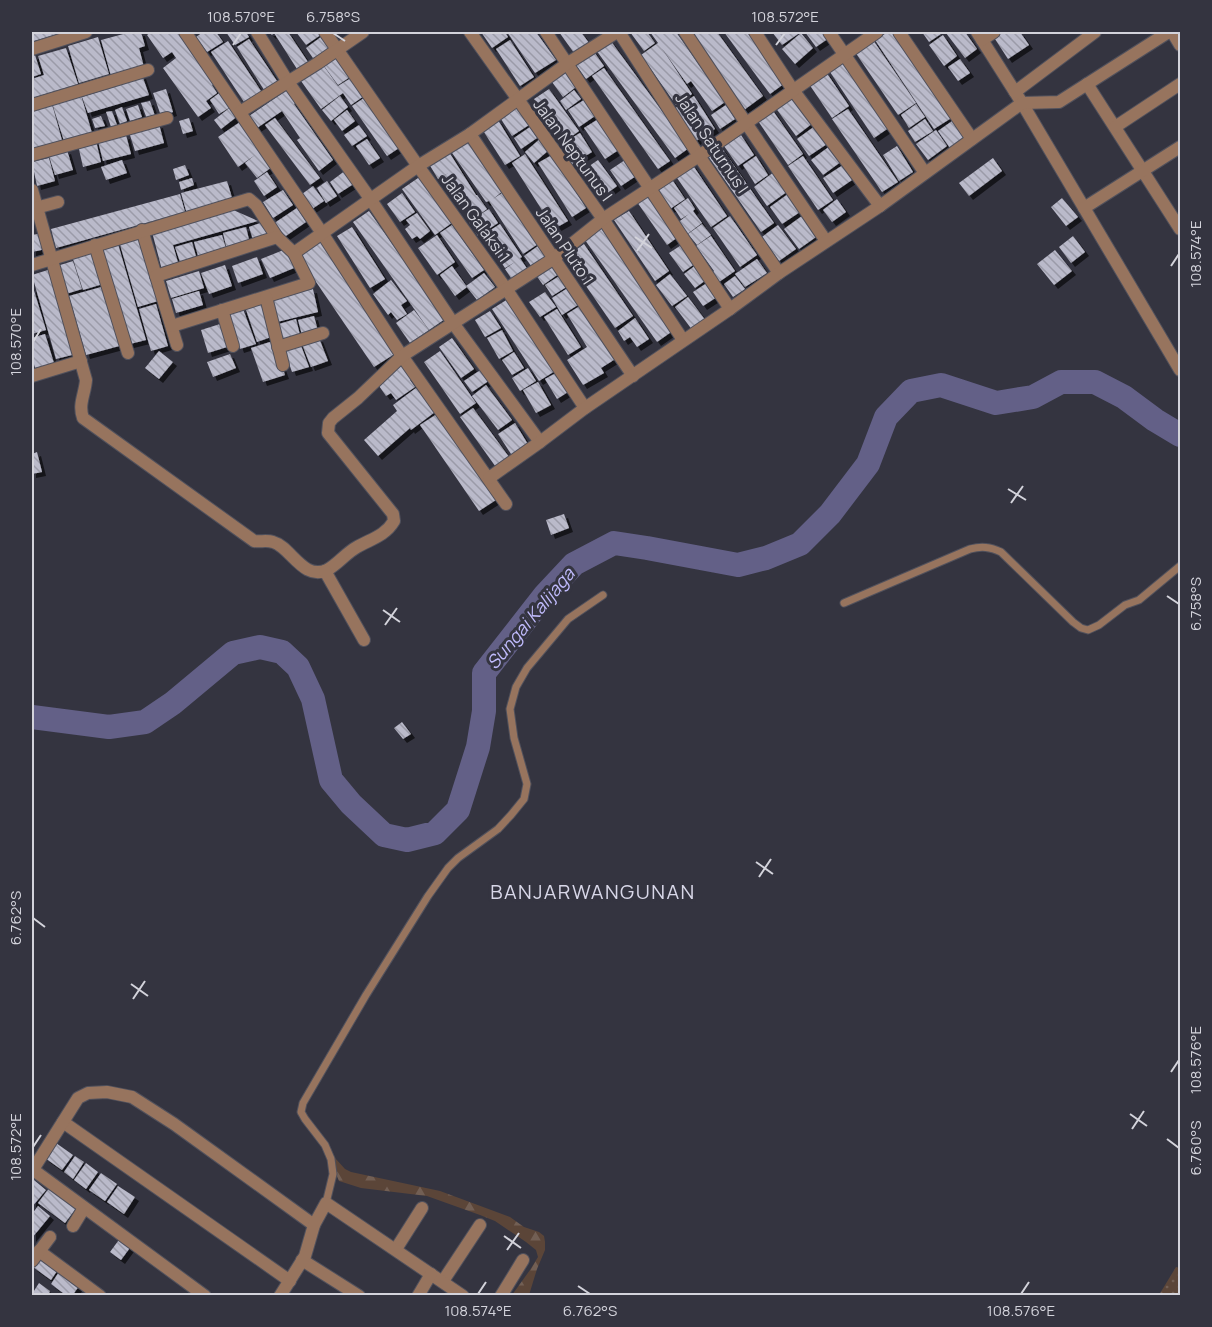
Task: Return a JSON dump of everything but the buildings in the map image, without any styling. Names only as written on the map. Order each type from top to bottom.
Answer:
[{"type":"street","points":[[32,49],[87,32]]},
{"type":"street","points":[[186,32],[322,233],[402,357],[506,504]]},
{"type":"street","points":[[257,32],[288,82],[371,200],[453,323],[540,442]]},
{"type":"street","name":"Jalan Galaksi 1","points":[[324,32],[507,290],[585,408]]},
{"type":"street","points":[[240,112],[363,32]]},
{"type":"street","name":"Jalan Neptunus I","points":[[470,32],[603,219],[683,340]]},
{"type":"street","points":[[546,32],[730,309]]},
{"type":"street","points":[[294,253],[418,166],[470,134],[568,63],[618,32]]},
{"type":"street","name":"Jalan Saturnus I","points":[[618,32],[779,273]]},
{"type":"street","points":[[685,32],[826,241]]},
{"type":"street","points":[[755,32],[793,90],[880,206]]},
{"type":"street","points":[[829,32],[925,173]]},
{"type":"street","points":[[32,189],[34,208],[86,380],[80,407],[83,418],[254,541],[275,542],[313,572],[325,571],[356,547],[377,538],[390,528],[394,521],[393,514],[328,433],[333,418],[402,357],[553,259],[603,219],[699,156],[877,32]]},
{"type":"street","points":[[899,32],[972,140]]},
{"type":"street","points":[[994,32],[980,36],[1180,370]]},
{"type":"street","points":[[489,478],[585,408],[880,206],[972,140],[1018,97],[1095,32]]},
{"type":"street","points":[[1018,97],[1059,102],[1167,33],[1176,37]]},
{"type":"street","points":[[32,105],[148,70]]},
{"type":"street","points":[[1087,84],[1143,171],[1177,215],[1180,229]]},
{"type":"street","points":[[1115,128],[1180,84]]},
{"type":"street","points":[[32,155],[167,118]]},
{"type":"street","name":"Jalan Pluto 1","points":[[470,134],[633,376]]},
{"type":"street","points":[[1084,208],[1180,147]]},
{"type":"street","points":[[32,265],[246,198],[249,199],[256,205],[277,237],[294,253],[309,283],[171,326]]},
{"type":"street","points":[[34,208],[58,202]]},
{"type":"street","points":[[142,230],[177,345]]},
{"type":"street","points":[[156,276],[277,237]]},
{"type":"street","points":[[95,245],[128,354]]},
{"type":"street","points":[[266,297],[283,365]]},
{"type":"street","points":[[222,310],[233,346]]},
{"type":"street","points":[[278,347],[323,333]]},
{"type":"street","points":[[32,376],[81,362]]},
{"type":"street","points":[[325,571],[364,640]]},
{"type":"street","points":[[205,1296],[32,1170],[78,1098],[88,1093],[106,1092],[132,1097],[174,1124],[314,1225]]},
{"type":"street","points":[[63,1122],[290,1281]]},
{"type":"street","points":[[280,1296],[302,1260],[314,1225],[326,1203],[463,1296]]},
{"type":"street","points":[[73,1227],[84,1208]]},
{"type":"street","points":[[396,1249],[422,1208]]},
{"type":"street","points":[[442,1281],[480,1225]]},
{"type":"street","points":[[50,1237],[35,1256],[100,1296]]},
{"type":"street","points":[[302,1260],[359,1296]]},
{"type":"street","points":[[501,1296],[523,1260]]},
{"type":"street","points":[[418,1296],[432,1274]]},
{"type":"lane","points":[[844,603],[970,549],[980,546],[990,547],[1001,552],[1073,622],[1088,630],[1099,625],[1125,605],[1139,600],[1180,566]]},
{"type":"lane","points":[[326,1203],[333,1174],[331,1159],[325,1145],[301,1112],[303,1103],[366,995],[448,868],[498,828],[524,799],[527,784],[514,738],[510,709],[516,687],[527,668],[568,619],[603,595]]},
{"type":"green space","points":[[335,1158],[351,1172],[440,1191],[510,1217],[524,1227],[539,1232],[544,1236],[545,1250],[529,1295],[512,1295],[538,1257],[536,1250],[526,1242],[495,1221],[427,1196],[361,1188],[339,1181]]},
{"type":"green space","points":[[1176,1267],[1180,1268],[1180,1295],[1159,1295]]},
{"type":"waterway","name":"Sungai Kalijaga","points":[[32,717],[109,727],[145,722],[173,703],[233,653],[260,647],[282,652],[298,667],[313,699],[331,780],[351,804],[384,835],[407,840],[435,833],[458,810],[478,747],[484,711],[484,673],[545,595],[574,564],[614,543],[738,565],[766,558],[800,544],[830,514],[868,464],[886,417],[911,391],[941,385],[996,403],[1033,397],[1061,382],[1095,382],[1124,397],[1180,435]]},
{"type":"district","name":"BANJARWANGUNAN","points":[[593,891]]}]
